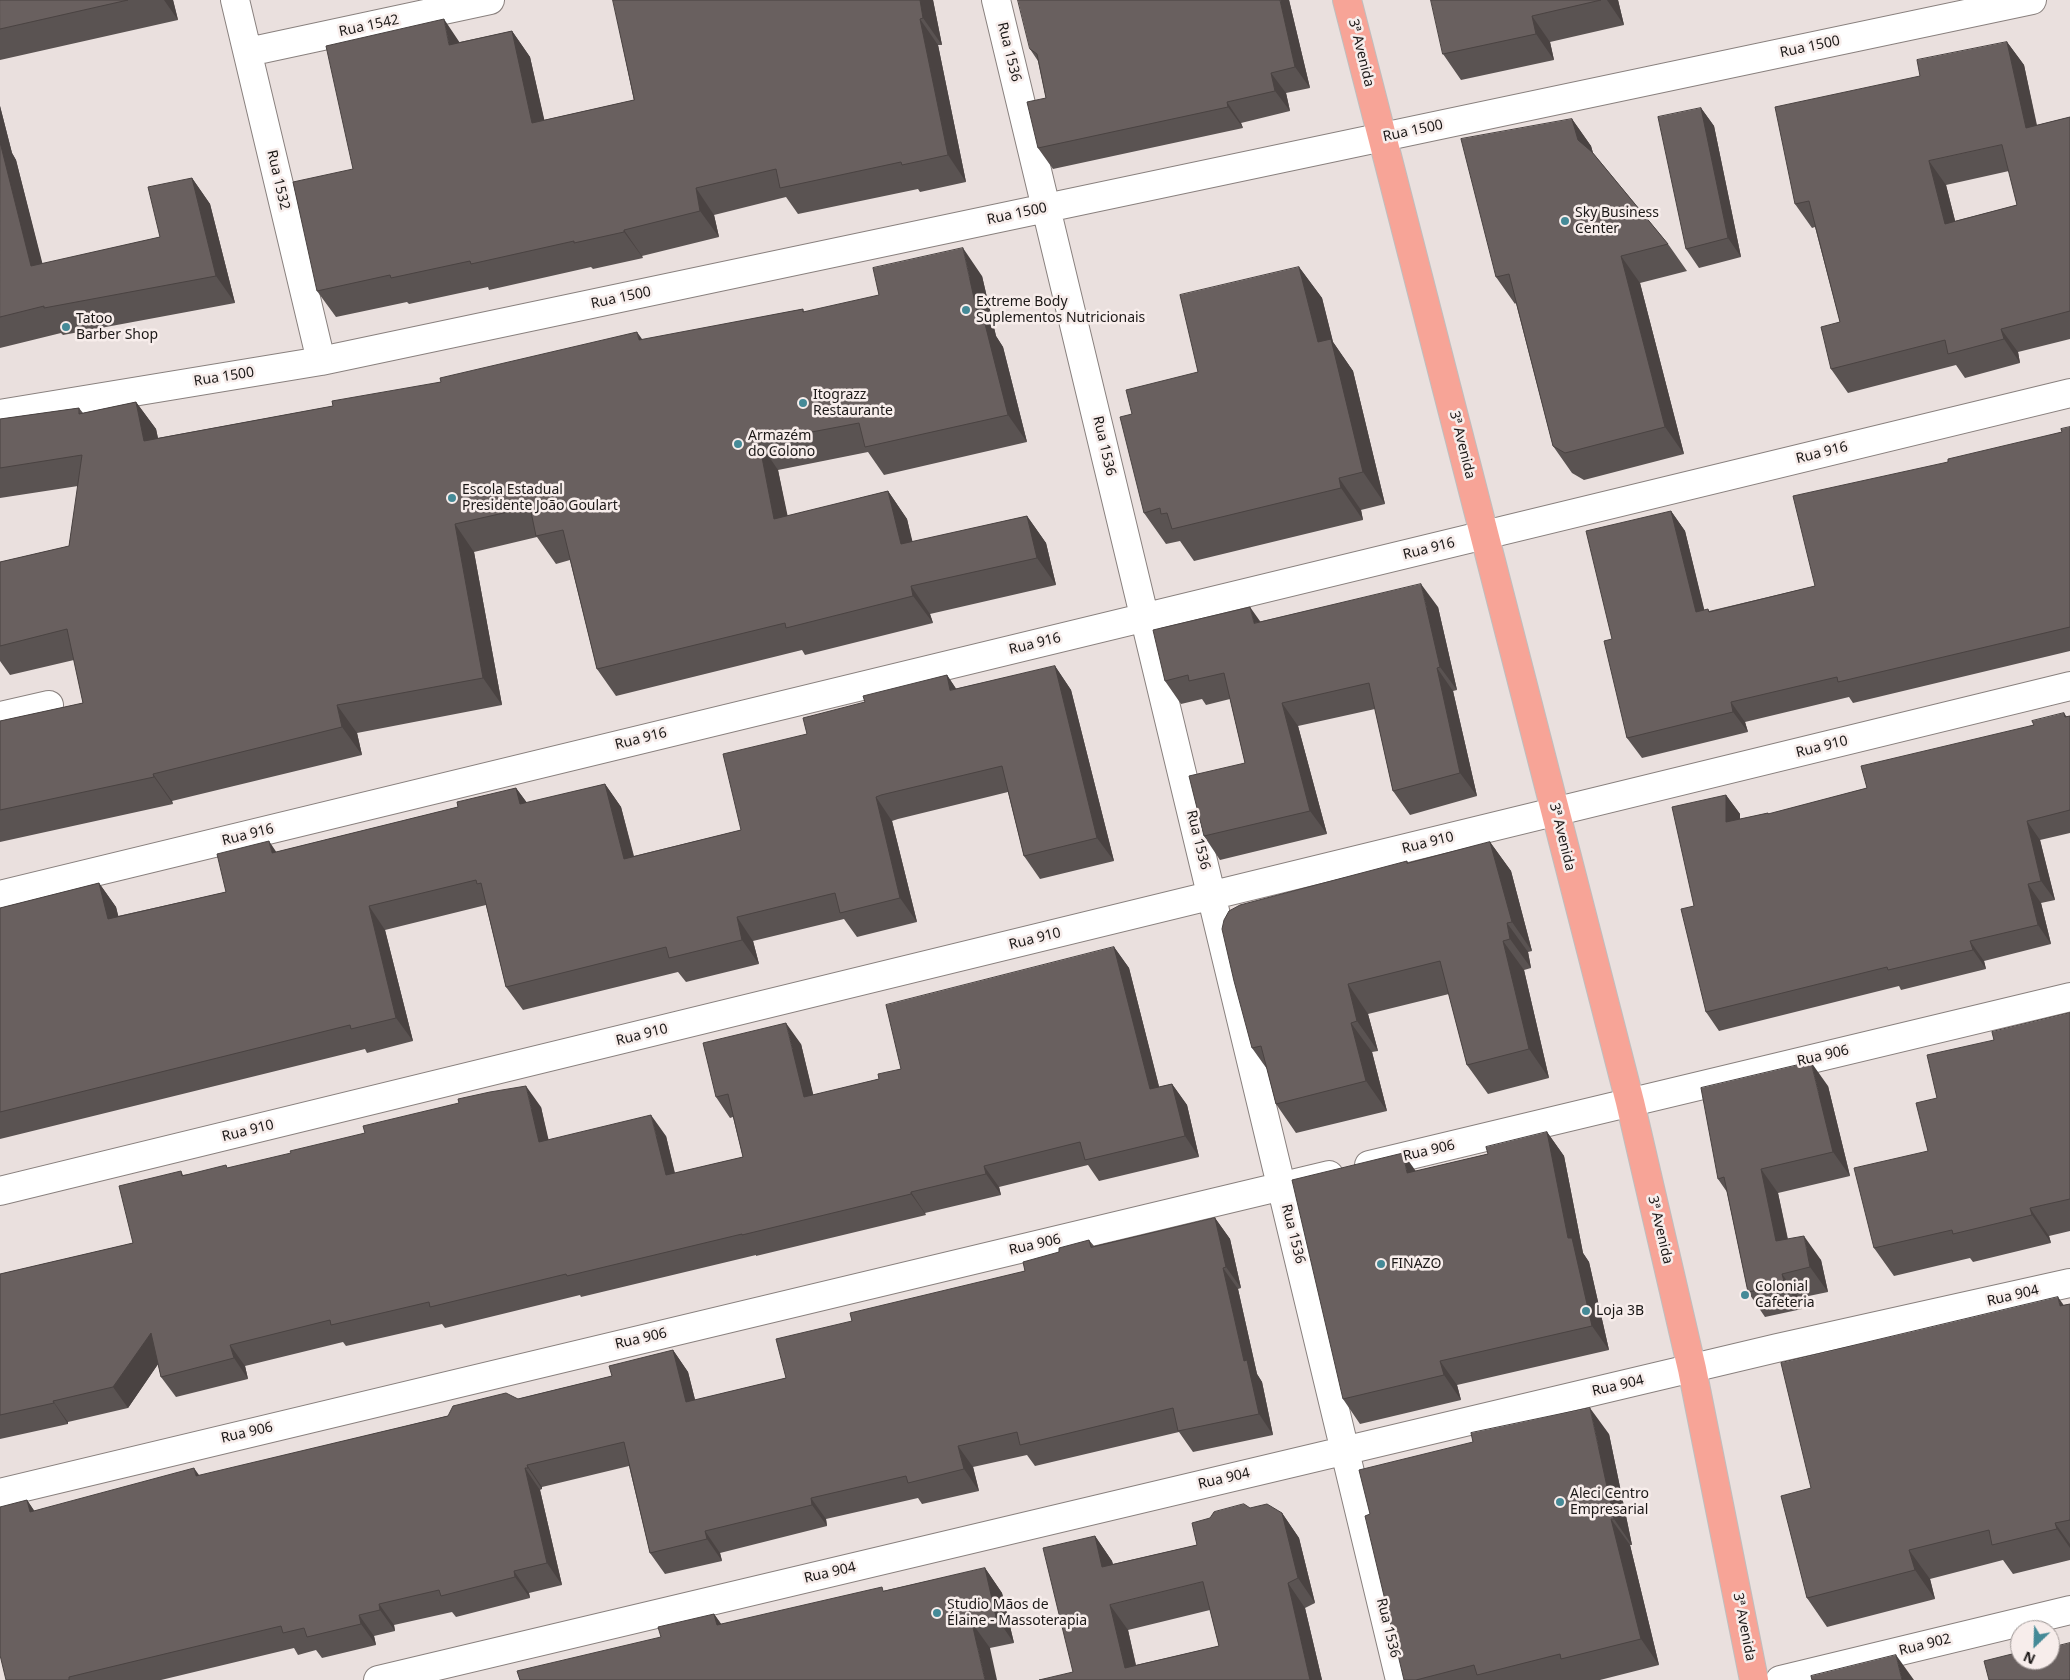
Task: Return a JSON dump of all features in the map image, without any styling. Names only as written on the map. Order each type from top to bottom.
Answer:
[{"type":"main road","name":"3ª Avenida","points":[[1347,0],[1630,1102],[1692,1369],[1754,1680]]},
{"type":"street","name":"Rua 1532","points":[[235,0],[321,361]]},
{"type":"street","name":"Rua 1542","points":[[248,52],[490,0]]},
{"type":"street","name":"Rua 1536","points":[[996,0],[1400,1680]]},
{"type":"street","name":"Rua 1500","points":[[0,414],[321,361],[2032,0]]},
{"type":"street","name":"Rua 916","points":[[0,895],[2070,393]]},
{"type":"street","name":"Rua 910","points":[[0,1191],[2070,686]]},
{"type":"street","points":[[0,716],[49,704]]},
{"type":"street","name":"Rua 906","points":[[0,1492],[2070,997]]},
{"type":"street","name":"Rua 904","points":[[378,1680],[1345,1450],[2070,1283]]},
{"type":"street","name":"Rua 902","points":[[1780,1680],[2070,1610]]},
{"type":"building","points":[[0,0],[128,0],[0,29]]},
{"type":"building","points":[[613,0],[920,0],[923,18],[920,19],[948,155],[902,165],[901,162],[780,188],[776,169],[696,188],[700,211],[624,230],[624,232],[471,264],[470,261],[391,278],[390,275],[317,291],[293,182],[353,169],[326,46],[444,19],[449,45],[512,31],[532,123],[634,100]]},
{"type":"building","points":[[1018,0],[1280,0],[1295,67],[1271,73],[1275,91],[1227,102],[1228,107],[1038,148],[1027,102],[1046,98],[1037,54],[1030,49]]},
{"type":"building","points":[[1431,0],[1601,0],[1532,16],[1536,34],[1443,54]]},
{"type":"building","points":[[2007,42],[2026,128],[2070,117],[2070,311],[2001,329],[2004,339],[1948,354],[1945,340],[1831,369],[1821,327],[1840,322],[1809,201],[1795,204],[1775,107],[1920,76],[1917,60]],"holes":[[[2002,145],[2017,205],[1945,224],[1929,161]]]},
{"type":"building","points":[[1701,108],[1728,238],[1686,249],[1658,117]]},
{"type":"building","points":[[1572,119],[1578,140],[1592,152],[1668,244],[1621,256],[1665,427],[1565,453],[1553,446],[1509,274],[1496,277],[1461,139]]},
{"type":"building","points":[[0,142],[31,266],[160,237],[148,187],[192,178],[216,276],[44,308],[44,306],[0,317]]},
{"type":"building","points":[[963,248],[979,321],[984,320],[1008,415],[865,447],[859,423],[759,442],[774,519],[888,491],[901,544],[1027,516],[1037,558],[911,586],[913,596],[786,628],[785,623],[597,669],[563,530],[536,536],[530,507],[455,524],[483,678],[337,705],[342,727],[153,774],[154,777],[0,810],[0,721],[83,703],[67,629],[0,646],[0,562],[69,546],[82,455],[0,468],[0,419],[79,408],[79,414],[136,402],[144,441],[333,406],[332,401],[441,382],[440,378],[637,332],[639,340],[803,309],[803,312],[879,295],[873,268]]},
{"type":"building","points":[[1299,267],[1318,342],[1331,339],[1363,472],[1339,478],[1341,488],[1172,529],[1167,513],[1161,514],[1160,508],[1144,513],[1120,417],[1132,414],[1126,390],[1198,372],[1180,295]]},
{"type":"building","points":[[2070,427],[2070,627],[1838,682],[1837,677],[1731,702],[1733,712],[1627,738],[1604,641],[1612,639],[1586,531],[1671,511],[1696,612],[1708,609],[1709,612],[1815,586],[1793,496],[1948,462],[1948,459],[2062,432],[2061,429]]},
{"type":"building","points":[[1421,584],[1440,667],[1437,668],[1460,773],[1393,791],[1369,683],[1282,703],[1310,811],[1204,836],[1189,776],[1245,763],[1224,673],[1189,681],[1188,675],[1165,681],[1153,630],[1250,607],[1254,623]]},
{"type":"building","points":[[1055,666],[1097,838],[1024,856],[1002,766],[881,795],[876,797],[900,898],[840,913],[835,893],[737,917],[742,940],[669,958],[666,947],[506,987],[481,883],[477,884],[476,880],[369,906],[396,1018],[351,1029],[350,1025],[0,1112],[0,908],[99,883],[108,919],[226,892],[217,854],[269,841],[272,853],[458,807],[457,802],[516,788],[520,804],[605,784],[624,859],[741,830],[723,754],[807,734],[803,718],[865,702],[863,696],[947,675],[950,690]]},
{"type":"building","points":[[2064,713],[2065,717],[2070,716],[2070,810],[2027,821],[2041,881],[2028,884],[2038,925],[1970,941],[1973,950],[1888,970],[1887,967],[1706,1012],[1681,909],[1694,906],[1672,807],[1726,795],[1726,822],[1768,814],[1867,788],[1861,766],[2034,725],[2032,721]]},
{"type":"building","points":[[1490,842],[1512,922],[1507,923],[1510,939],[1503,941],[1529,1049],[1467,1065],[1440,961],[1348,984],[1357,1021],[1351,1023],[1366,1081],[1276,1104],[1261,1046],[1252,1048],[1234,981],[1222,929],[1229,911],[1240,905],[1407,861],[1407,863]]},
{"type":"building","points":[[1114,947],[1150,1089],[1172,1084],[1185,1136],[1085,1160],[1080,1142],[984,1166],[986,1174],[742,1235],[567,1276],[566,1274],[430,1307],[429,1302],[331,1325],[330,1320],[230,1345],[234,1358],[161,1377],[151,1333],[113,1387],[0,1415],[0,1274],[133,1243],[119,1186],[181,1171],[182,1176],[226,1165],[227,1168],[291,1153],[290,1151],[365,1133],[363,1126],[459,1103],[458,1099],[526,1086],[539,1142],[651,1115],[666,1175],[743,1157],[728,1094],[716,1097],[703,1043],[786,1023],[804,1097],[879,1079],[878,1074],[901,1069],[886,1005]]},
{"type":"building","points":[[2070,1013],[2070,1199],[2030,1208],[2032,1215],[1953,1234],[1952,1230],[1874,1248],[1854,1168],[1928,1151],[1916,1103],[1937,1098],[1927,1055],[1994,1040],[1992,1032]]},
{"type":"building","points":[[1811,1062],[1833,1152],[1761,1169],[1776,1241],[1804,1236],[1810,1267],[1782,1274],[1785,1285],[1748,1292],[1724,1177],[1718,1179],[1701,1088]]},
{"type":"building","points":[[1547,1132],[1568,1238],[1572,1238],[1592,1326],[1440,1361],[1444,1375],[1343,1399],[1292,1180],[1403,1153],[1407,1173],[1488,1154],[1486,1147]]},
{"type":"building","points":[[1215,1218],[1226,1267],[1223,1268],[1244,1361],[1247,1360],[1259,1414],[1178,1431],[1173,1408],[1020,1445],[1017,1432],[958,1446],[964,1469],[908,1483],[906,1476],[811,1498],[812,1505],[705,1531],[707,1539],[650,1553],[624,1442],[527,1465],[528,1468],[525,1468],[547,1563],[514,1571],[515,1577],[441,1596],[439,1590],[379,1604],[380,1610],[359,1615],[361,1624],[307,1637],[304,1628],[283,1633],[281,1626],[69,1677],[69,1680],[6,1680],[0,1655],[0,1507],[27,1500],[30,1512],[194,1468],[196,1476],[448,1416],[453,1406],[506,1393],[518,1399],[612,1376],[609,1366],[673,1350],[686,1402],[786,1378],[776,1339],[852,1321],[850,1313],[1025,1271],[1023,1262],[1059,1252],[1059,1248],[1089,1240],[1091,1247]]},
{"type":"building","points":[[2058,1297],[2060,1306],[2070,1304],[2070,1520],[2055,1523],[2057,1529],[1992,1545],[1989,1530],[1909,1550],[1915,1570],[1807,1598],[1781,1496],[1811,1488],[1781,1363]]},
{"type":"building","points":[[1590,1408],[1614,1519],[1611,1519],[1641,1639],[1561,1659],[1560,1654],[1477,1675],[1474,1665],[1416,1680],[1404,1680],[1365,1516],[1370,1514],[1359,1470],[1473,1442],[1471,1433]]},
{"type":"building","points":[[1244,1504],[1250,1508],[1267,1504],[1282,1513],[1298,1578],[1288,1583],[1310,1680],[1039,1680],[1073,1672],[1043,1548],[1095,1536],[1102,1567],[1197,1545],[1192,1523],[1210,1518],[1214,1512]],"holes":[[[1203,1582],[1219,1646],[1125,1668],[1110,1605]]]},
{"type":"building","points":[[985,1568],[996,1617],[972,1623],[985,1680],[520,1680],[517,1671],[661,1637],[658,1627],[714,1614],[717,1625],[882,1587],[883,1591]]},
{"type":"building","points":[[2070,1643],[2070,1680],[1989,1680],[1984,1661],[2010,1654],[2010,1670],[2060,1670],[2060,1646]]},
{"type":"building","points":[[1896,1655],[1902,1680],[1812,1680],[1811,1676]]},
{"type":"place","name":"Sky Business Center","points":[[1565,221]]},
{"type":"place","name":"Extreme Body Suplementos Nutricionais","points":[[966,310]]},
{"type":"place","name":"Tatoo Barber Shop","points":[[66,327]]},
{"type":"place","name":"Itograzz Restaurante","points":[[803,403]]},
{"type":"place","name":"Armazém do Colono","points":[[738,444]]},
{"type":"place","name":"Escola Estadual Presidente João Goulart","points":[[452,498]]},
{"type":"place","name":"FINAZO","points":[[1381,1264]]},
{"type":"place","name":"Colonial Cafeteria","points":[[1745,1295]]},
{"type":"place","name":"Loja 3B","points":[[1586,1311]]},
{"type":"place","name":"Aleci Centro Empresarial","points":[[1560,1502]]},
{"type":"place","name":"Studio Mãos de Élaine - Massoterapia","points":[[937,1613]]}]
